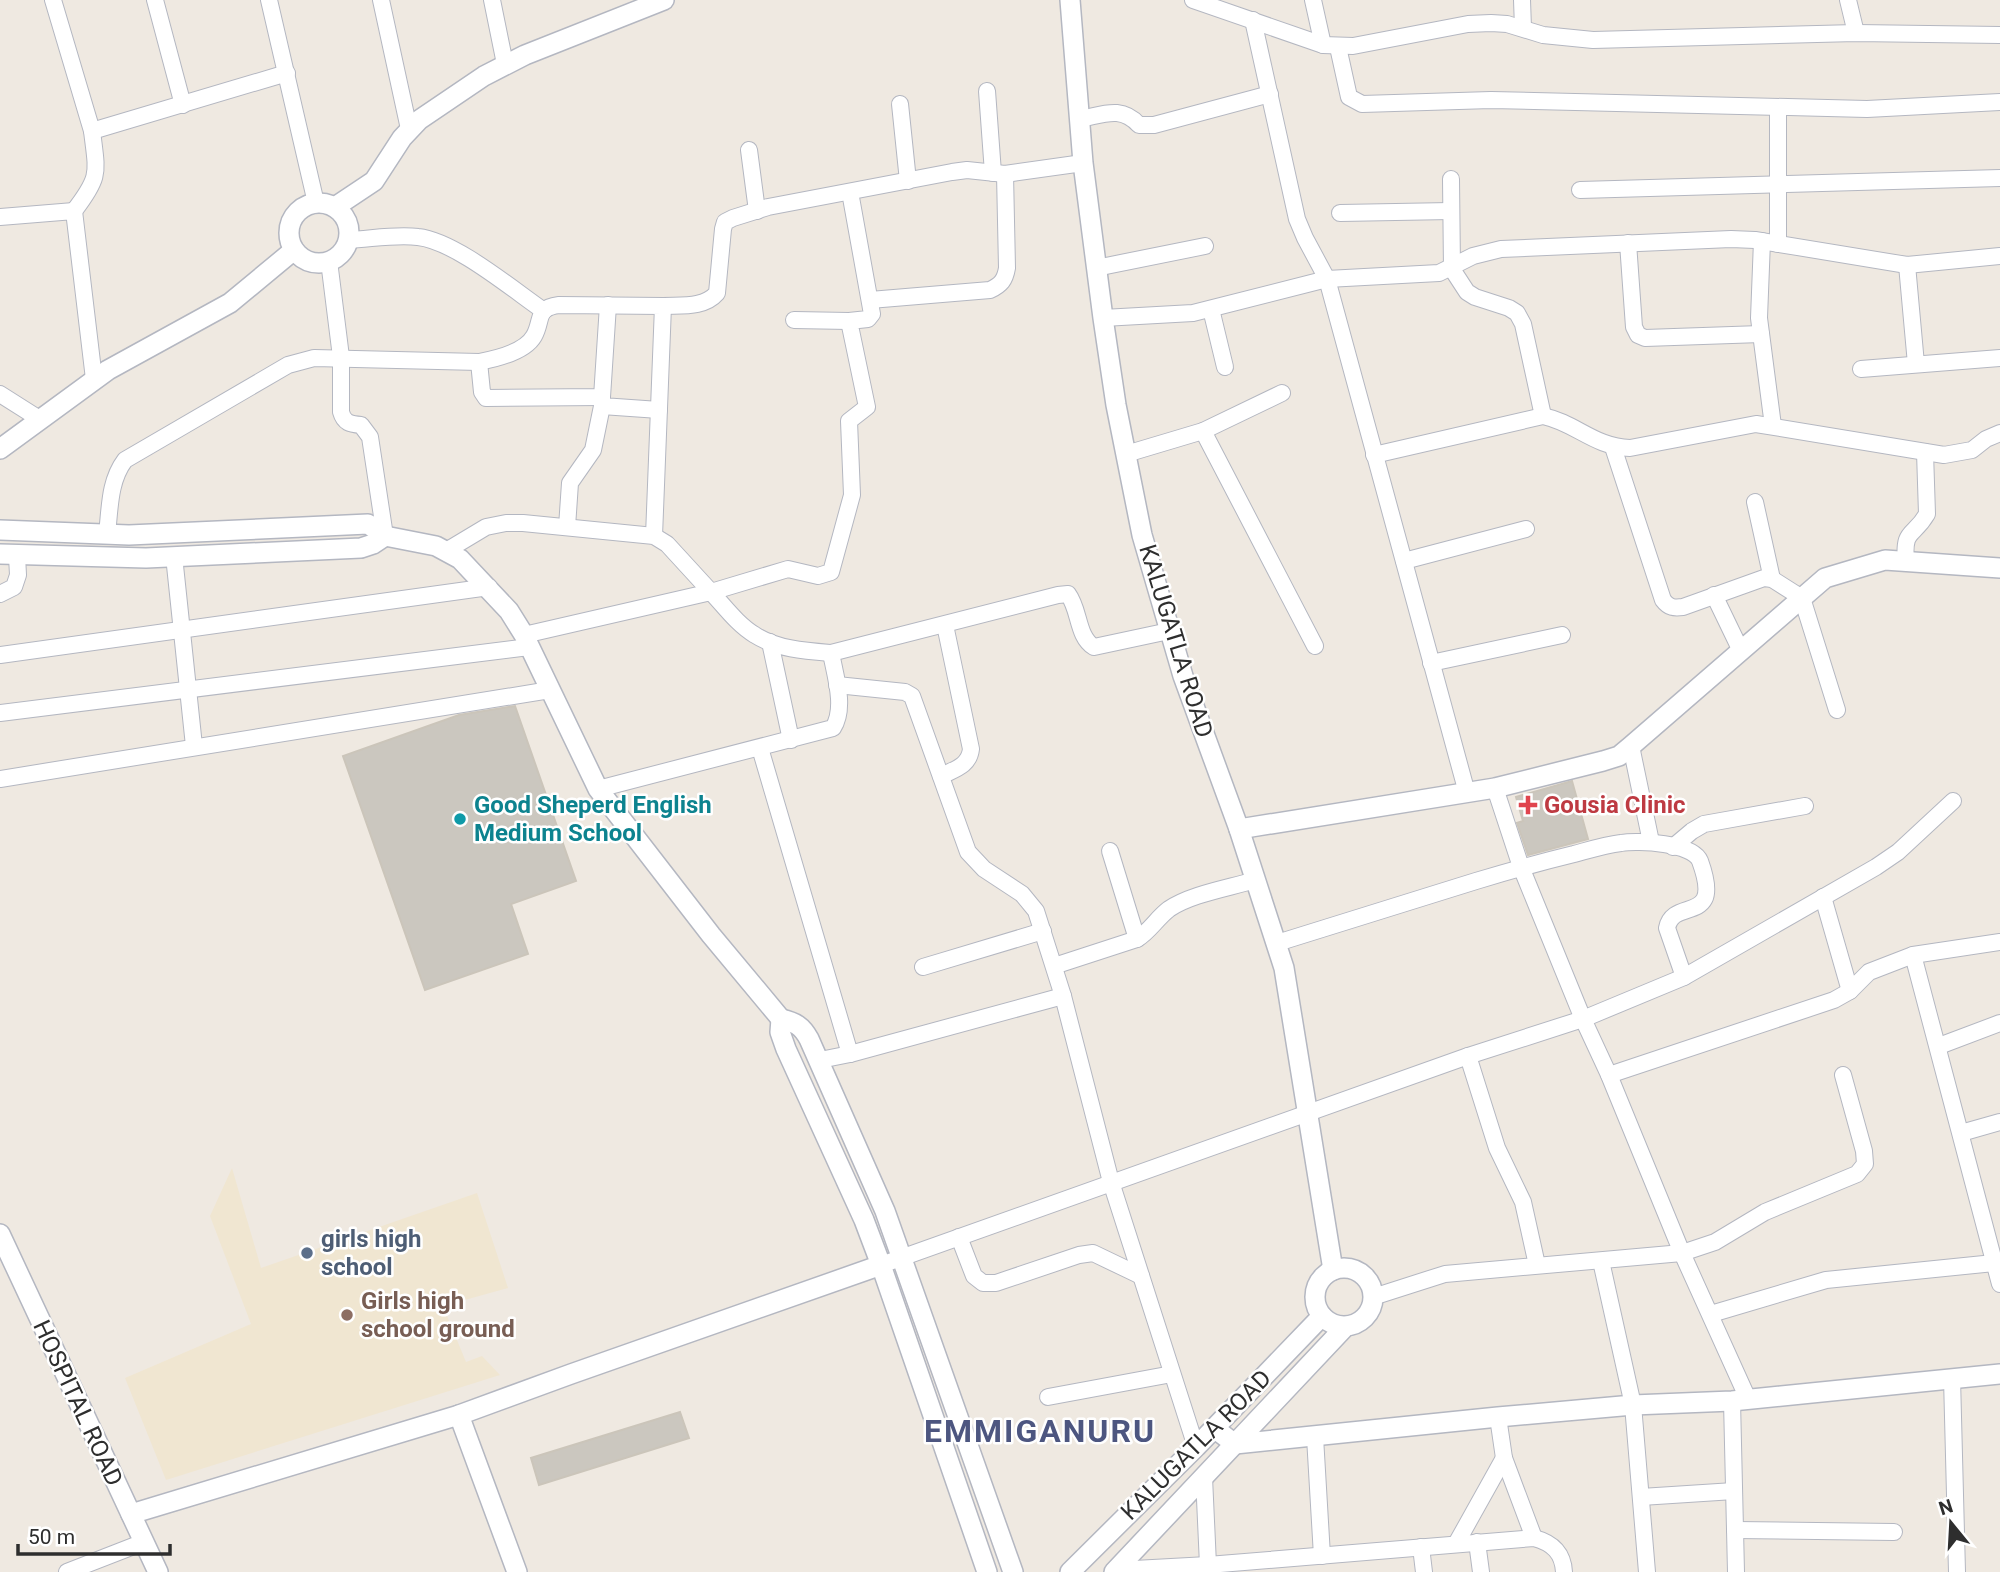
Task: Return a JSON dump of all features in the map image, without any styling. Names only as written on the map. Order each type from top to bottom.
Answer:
[{"type":"street","points":[[52,0],[92,131],[97,171],[89,192],[74,211],[94,379]]},
{"type":"street","points":[[156,0],[183,105]]},
{"type":"street","points":[[269,0],[325,205],[347,222],[348,240],[338,256],[329,261],[311,262],[294,250],[288,230],[291,220],[306,206],[325,205],[374,181],[410,129],[428,113],[505,64],[664,0]]},
{"type":"street","points":[[381,0],[410,129]]},
{"type":"street","points":[[492,0],[505,64]]},
{"type":"street","name":"KALUGATLA ROAD","points":[[1070,0],[1083,163],[1096,268],[1142,535],[1183,676],[1239,829],[1284,968],[1333,1270]]},
{"type":"street","points":[[1193,0],[1330,46],[1353,46],[1468,24],[1507,24],[1544,35],[1593,40],[1856,33],[2000,35]]},
{"type":"street","points":[[1313,0],[1349,97],[1362,104],[1490,100],[1899,109],[2000,102]]},
{"type":"street","points":[[1522,0],[1523,28]]},
{"type":"street","points":[[1848,0],[1856,33]]},
{"type":"street","points":[[1253,20],[1297,219],[1304,238],[1327,279],[1467,793]]},
{"type":"street","points":[[92,131],[287,73]]},
{"type":"street","points":[[870,300],[990,290],[998,287],[1005,279],[1007,268],[999,174],[987,91]]},
{"type":"street","points":[[1079,119],[1122,112],[1139,125],[1154,125],[1270,94]]},
{"type":"street","points":[[900,104],[908,181]]},
{"type":"street","points":[[1773,426],[1759,318],[1778,185],[1778,108]]},
{"type":"street","points":[[749,150],[757,211]]},
{"type":"street","points":[[107,534],[116,471],[134,453],[288,365],[314,358],[341,357],[479,362],[508,354],[534,338],[544,310],[550,306],[702,304],[717,293],[725,222],[757,211],[967,170],[999,174],[1083,163]]},
{"type":"street","points":[[1580,190],[2000,178]]},
{"type":"street","points":[[1451,179],[1452,268],[1467,292],[1517,313],[1524,324],[1542,416]]},
{"type":"street","points":[[794,320],[849,321],[868,319],[872,314],[850,192]]},
{"type":"street","points":[[0,217],[74,211]]},
{"type":"street","points":[[1340,213],[1451,211]]},
{"type":"street","points":[[348,240],[404,236],[447,244],[544,310]]},
{"type":"street","points":[[1103,318],[1176,315],[1211,309],[1327,279],[1439,273],[1473,256],[1502,249],[1731,239],[1770,242],[1908,265],[2000,256]]},
{"type":"street","points":[[1628,243],[1634,327],[1638,335],[1645,338],[1761,334]]},
{"type":"street","points":[[1096,268],[1205,246]]},
{"type":"street","points":[[0,448],[94,379],[222,308],[294,250]]},
{"type":"street","points":[[329,261],[341,357],[342,418],[349,424],[361,425],[370,436],[385,536]]},
{"type":"street","points":[[1908,265],[1916,364]]},
{"type":"street","points":[[567,527],[570,483],[593,450],[602,401],[608,306]]},
{"type":"street","points":[[654,536],[663,306]]},
{"type":"street","points":[[1211,309],[1225,367]]},
{"type":"street","points":[[0,713],[527,641],[788,569],[818,576],[831,572],[852,495],[849,421],[867,407],[849,321]]},
{"type":"street","points":[[1861,369],[2000,358]]},
{"type":"street","points":[[479,362],[482,392],[486,398],[602,401],[659,410]]},
{"type":"street","points":[[1126,454],[1203,431],[1282,393]]},
{"type":"street","points":[[0,394],[41,420]]},
{"type":"street","points":[[1374,455],[1542,416],[1555,419],[1613,447],[1630,448],[1756,424],[1944,455],[1972,450],[1986,439],[2000,433]]},
{"type":"street","points":[[1203,431],[1315,646]]},
{"type":"street","points":[[1613,447],[1663,600],[1667,605],[1674,608],[1754,580],[1772,579],[1802,598],[1837,710]]},
{"type":"street","points":[[1906,562],[1906,537],[1927,514],[1925,452]]},
{"type":"street","points":[[1755,502],[1772,579]]},
{"type":"street","points":[[446,551],[486,527],[506,523],[654,536],[667,544],[754,635],[801,650],[831,653],[1068,594],[1074,603],[1084,636],[1094,647],[1169,631]]},
{"type":"street","points":[[0,530],[107,534],[368,524],[385,536],[446,551],[460,559],[489,587],[509,611],[527,641],[598,789],[711,935],[781,1019],[794,1021],[803,1028],[820,1060],[885,1211],[1013,1572]]},
{"type":"street","points":[[1404,561],[1526,529]]},
{"type":"street","points":[[0,594],[14,587],[18,575],[8,555],[146,558],[361,548],[385,536]]},
{"type":"street","points":[[174,556],[194,746]]},
{"type":"street","points":[[1239,829],[1495,788],[1619,756],[1825,578],[1885,560],[2000,568]]},
{"type":"street","points":[[0,655],[489,587]]},
{"type":"street","points":[[1714,595],[1741,651]]},
{"type":"street","points":[[941,776],[964,765],[970,757],[971,749],[945,625]]},
{"type":"street","points":[[1431,663],[1562,635]]},
{"type":"street","points":[[770,642],[791,740]]},
{"type":"street","points":[[598,789],[833,728],[839,720],[837,685],[831,653]]},
{"type":"street","points":[[837,685],[905,692],[912,696],[968,852],[984,869],[1030,901],[1037,911],[1063,996],[1111,1182],[1196,1447]]},
{"type":"street","points":[[0,779],[550,690]]},
{"type":"street","points":[[1631,746],[1651,842]]},
{"type":"street","points":[[760,748],[850,1055]]},
{"type":"street","points":[[1495,788],[1521,867],[1682,1253],[1711,1314],[1740,1400],[1734,1491],[1737,1572]]},
{"type":"street","points":[[131,1514],[459,1415],[1468,1056],[1583,1019],[1684,977],[1823,897],[1898,852],[1953,801]]},
{"type":"street","points":[[1673,847],[1704,824],[1805,806]]},
{"type":"street","points":[[1277,943],[1521,867],[1619,843],[1651,842],[1690,850],[1697,855],[1707,893],[1700,906],[1674,915],[1668,921],[1667,928],[1684,977]]},
{"type":"street","points":[[1110,851],[1137,940]]},
{"type":"street","points":[[1054,966],[1137,940],[1169,909],[1182,902],[1255,880]]},
{"type":"street","points":[[1823,897],[1850,991]]},
{"type":"street","points":[[923,967],[1043,931]]},
{"type":"street","points":[[1609,1075],[1834,1000],[1850,991],[1868,972],[1913,955],[2000,942]]},
{"type":"street","points":[[1913,955],[1961,1133],[1992,1223],[1994,1263],[2000,1284]]},
{"type":"street","points":[[820,1060],[850,1055],[1063,996]]},
{"type":"street","points":[[781,1019],[780,1032],[786,1049],[864,1220],[881,1265],[987,1572]]},
{"type":"street","points":[[1939,1046],[2000,1023]]},
{"type":"street","points":[[1468,1056],[1497,1147],[1523,1202],[1537,1265]]},
{"type":"street","points":[[1345,1326],[1330,1323],[1317,1309],[1315,1291],[1319,1282],[1333,1270],[1342,1268],[1359,1273],[1371,1287],[1373,1297],[1445,1274],[1682,1253],[1715,1242],[1765,1212],[1857,1174],[1865,1164],[1864,1151],[1843,1075]]},
{"type":"street","points":[[1961,1133],[2000,1122]]},
{"type":"street","name":"HOSPITAL ROAD","points":[[0,1234],[158,1572]]},
{"type":"street","points":[[959,1237],[974,1276],[983,1283],[996,1283],[1079,1255],[1093,1253],[1141,1276]]},
{"type":"street","points":[[1601,1261],[1633,1405],[1647,1572]]},
{"type":"street","points":[[1711,1314],[1826,1280],[1994,1263]]},
{"type":"street","name":"KALUGATLA ROAD","points":[[1115,1571],[1345,1326],[1359,1322],[1366,1315],[1373,1297]]},
{"type":"street","name":"KALUGATLA ROAD","points":[[1070,1572],[1196,1447],[1322,1316]]},
{"type":"street","points":[[1048,1397],[1172,1374]]},
{"type":"street","points":[[1214,1428],[1235,1444],[1498,1417],[1633,1405],[1740,1400],[2000,1374]]},
{"type":"street","points":[[1952,1378],[1957,1572]]},
{"type":"street","points":[[459,1415],[517,1572]]},
{"type":"street","points":[[1498,1417],[1504,1458],[1534,1538]]},
{"type":"street","points":[[1315,1437],[1322,1556]]},
{"type":"street","points":[[1456,1544],[1504,1458]]},
{"type":"street","points":[[1204,1477],[1208,1565]]},
{"type":"street","points":[[1641,1497],[1734,1491]]},
{"type":"street","points":[[1735,1531],[1894,1532]]},
{"type":"street","points":[[1115,1571],[1534,1538],[1547,1541],[1555,1548],[1563,1560],[1564,1572]]},
{"type":"street","points":[[67,1572],[144,1542]]},
{"type":"street","points":[[1477,1542],[1480,1572]]},
{"type":"street","points":[[1421,1547],[1424,1572]]},
{"type":"shaded area","name":"Girls high school ground","points":[[232,1168],[261,1268],[477,1193],[508,1288],[443,1306],[466,1362],[482,1356],[500,1375],[166,1480],[125,1378],[251,1324],[210,1216]]},
{"type":"building","name":"Good Sheperd English Medium School","points":[[515,706],[576,881],[511,904],[528,954],[425,990],[343,756],[459,715]]},
{"type":"building","points":[[1572,781],[1588,839],[1528,855],[1517,823],[1523,821],[1516,797]]},
{"type":"building","points":[[680,1412],[689,1438],[539,1485],[531,1458]]},
{"type":"place","name":"Gousia Clinic","points":[[1528,805]]},
{"type":"place","name":"Good Sheperd English Medium School","points":[[460,819]]},
{"type":"place","name":"girls high school","points":[[307,1253]]},
{"type":"place","name":"Girls high school ground","points":[[347,1315]]},
{"type":"district","name":"EMMIGANURU","points":[[1040,1431]]}]
